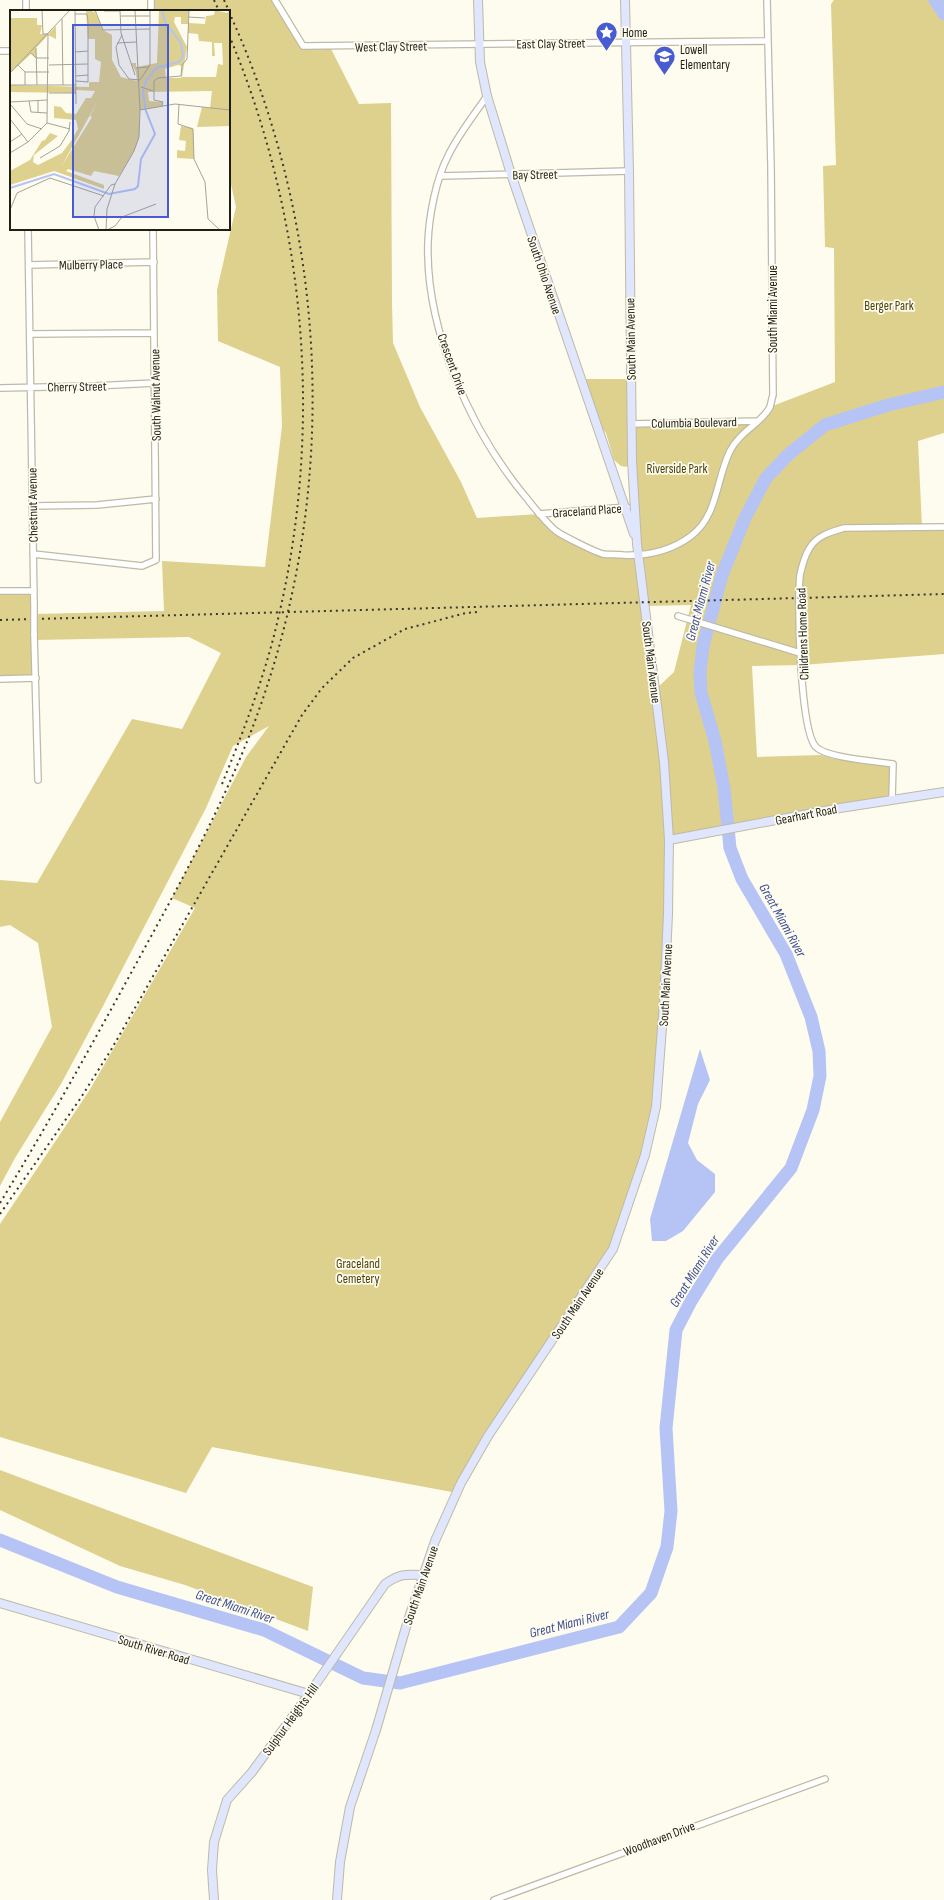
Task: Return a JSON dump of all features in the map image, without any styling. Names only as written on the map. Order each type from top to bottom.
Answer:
[{"type":"main road","name":"South Ohio Avenue","points":[[478,0],[480,62],[487,96],[511,174],[637,544]]},
{"type":"main road","name":"South Main Avenue","points":[[337,1900],[340,1862],[345,1826],[350,1806],[376,1730],[408,1620],[435,1541],[461,1483],[488,1436],[613,1249],[645,1156],[656,1107],[663,1024],[668,914],[669,840],[664,762],[637,544],[635,507],[631,424],[626,0]]},
{"type":"main road","name":"Gearhart Road","points":[[669,840],[840,808],[944,792]]},
{"type":"main road","name":"Sulphur Heights Hill","points":[[214,1900],[212,1870],[214,1842],[227,1800],[252,1772],[309,1694],[385,1584],[396,1576],[406,1574],[423,1575]]},
{"type":"main road","name":"South River Road","points":[[0,1603],[309,1694]]},
{"type":"street","name":"West Clay Street","points":[[275,0],[303,46],[479,44]]},
{"type":"street","name":"South Miami Avenue","points":[[639,556],[672,548],[692,536],[703,524],[713,505],[723,467],[730,451],[739,436],[758,421],[770,407],[773,395],[771,166],[767,0]]},
{"type":"street","name":"East Clay Street","points":[[479,44],[768,41]]},
{"type":"street","name":"Crescent Drive","points":[[487,96],[448,156],[440,176],[430,221],[428,243],[431,291],[442,340],[461,392],[501,465],[539,514],[557,531],[601,554],[639,556]]},
{"type":"street","name":"Bay Street","points":[[440,176],[629,171]]},
{"type":"street","name":"Chestnut Avenue","points":[[28,230],[34,634],[38,780]]},
{"type":"street","name":"South Walnut Avenue","points":[[33,554],[142,566],[156,560],[153,230]]},
{"type":"street","name":"Mulberry Place","points":[[28,265],[154,262]]},
{"type":"street","points":[[30,334],[154,333]]},
{"type":"street","name":"Cherry Street","points":[[0,388],[155,383]]},
{"type":"street","name":"Columbia Boulevard","points":[[631,424],[758,421]]},
{"type":"street","points":[[32,506],[97,505],[156,499]]},
{"type":"street","name":"Graceland Place","points":[[539,514],[635,507]]},
{"type":"street","name":"Childrens Home Road","points":[[892,799],[893,764],[829,754],[816,747],[810,738],[806,719],[800,653],[800,576],[804,560],[810,547],[818,538],[829,532],[844,528],[944,527]]},
{"type":"street","points":[[0,591],[34,591]]},
{"type":"street","points":[[678,616],[800,653]]},
{"type":"street","points":[[0,679],[36,678]]},
{"type":"street","name":"Woodhaven Drive","points":[[494,1900],[825,1779]]},
{"type":"green space","points":[[151,0],[275,0],[303,46],[330,47],[359,104],[391,103],[393,343],[420,407],[461,482],[477,518],[539,514],[557,531],[601,554],[639,556],[631,462],[626,467],[621,466],[614,460],[606,433],[594,419],[580,379],[631,379],[631,423],[758,421],[770,407],[835,382],[834,248],[825,247],[823,166],[836,165],[831,4],[834,0],[944,0],[944,433],[918,441],[922,527],[944,527],[944,654],[802,665],[752,666],[757,757],[821,755],[834,759],[884,765],[891,768],[892,799],[669,841],[656,1107],[613,1249],[507,1408],[457,1493],[212,1447],[186,1493],[0,1437],[0,1224],[89,1091],[195,908],[172,898],[246,757],[269,726],[233,746],[206,808],[103,1006],[61,1084],[15,1158],[0,1186],[0,1122],[52,1027],[38,943],[10,925],[0,927],[0,880],[37,883],[132,719],[182,729],[221,653],[189,637],[35,640],[36,678],[0,679],[0,591],[34,591],[34,614],[164,611],[162,561],[265,567],[282,426],[280,367],[218,341],[217,290],[236,207],[230,180],[230,10],[151,10]],"holes":[[[691,605],[674,672],[656,689],[645,606]]]},
{"type":"green space","points":[[0,1470],[313,1587],[308,1631],[185,1585],[120,1566],[0,1510]]},
{"type":"water","points":[[700,1049],[710,1080],[698,1104],[688,1143],[697,1160],[715,1174],[715,1192],[683,1231],[666,1241],[652,1241],[650,1219]]},
{"type":"waterway","name":"Great Miami River","points":[[935,0],[944,14]]},
{"type":"waterway","name":"Great Miami River","points":[[0,1540],[117,1587],[264,1630],[363,1678],[400,1683],[619,1627],[651,1593],[667,1547],[671,1511],[666,1428],[676,1330],[691,1301],[717,1259],[791,1168],[813,1110],[820,1076],[819,1051],[811,1017],[786,954],[742,879],[730,848],[724,788],[715,741],[701,693],[700,672],[703,646],[722,575],[745,518],[766,478],[789,454],[825,425],[888,405],[944,392]]},
{"type":"railway","points":[[214,0],[219,10]]},
{"type":"railway","points":[[224,0],[229,10]]},
{"type":"railway","points":[[0,1203],[55,1110],[178,887],[212,820],[257,716],[269,680],[291,597],[306,513],[312,428],[311,342],[302,257],[285,173],[261,91],[230,14]]},
{"type":"railway","points":[[222,784],[260,682],[278,619],[292,546],[301,472],[303,398],[300,323],[290,249],[276,176],[255,105],[230,38]]},
{"type":"railway","points":[[0,620],[944,594]]},
{"type":"railway","points":[[0,1214],[80,1099],[111,1050],[302,715],[322,688],[353,658],[405,629],[466,613],[478,612]]},
{"type":"place","name":"Home","points":[[606,52]]},
{"type":"place","name":"Lowell Elementary","points":[[664,76]]},
{"type":"park label","name":"Berger Park","points":[[889,305]]},
{"type":"park label","name":"Riverside Park","points":[[677,468]]},
{"type":"park label","name":"Graceland Cemetery","points":[[358,1270]]}]
